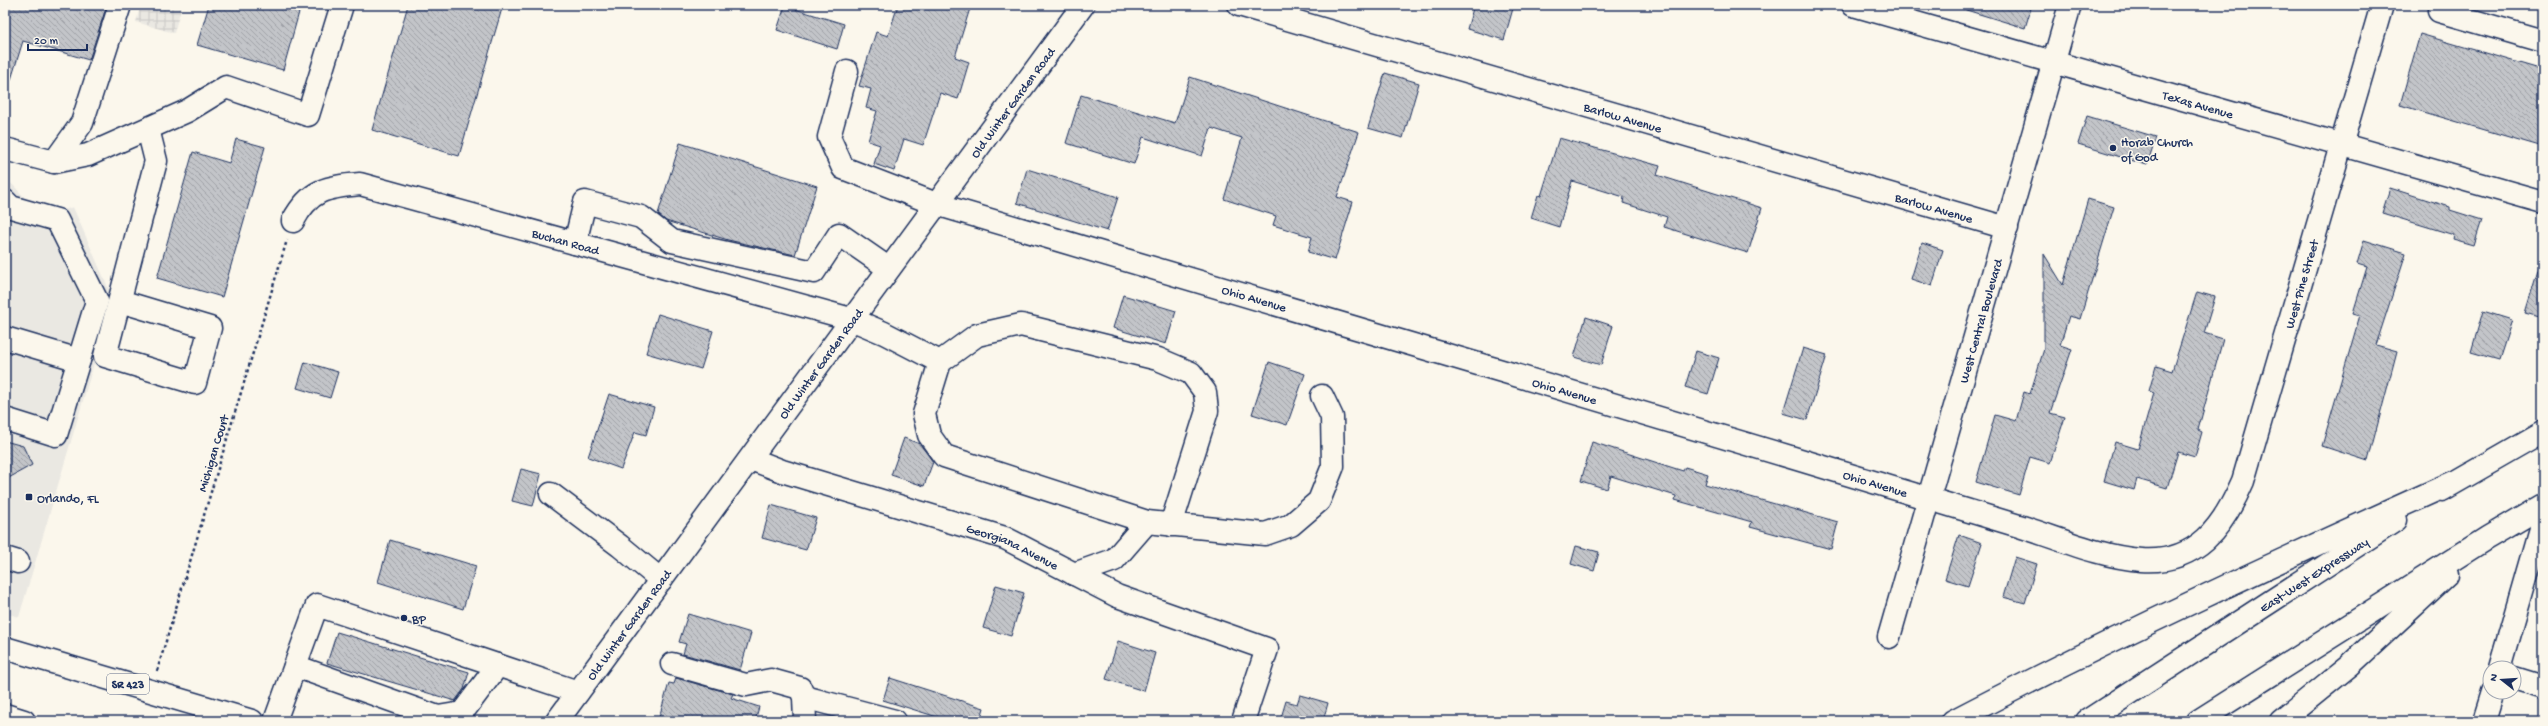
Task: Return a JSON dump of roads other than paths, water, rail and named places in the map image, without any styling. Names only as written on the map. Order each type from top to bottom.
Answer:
[{"type":"main road","points":[[54,162],[82,123],[120,5]]},
{"type":"main road","points":[[5,149],[54,162],[88,155],[187,111],[226,87],[308,114],[342,5]]},
{"type":"main road","name":"Old Winter Garden Road","points":[[557,721],[751,459],[888,268],[1082,5]]},
{"type":"main road","name":"Barlow Avenue","points":[[1239,5],[2007,228]]},
{"type":"main road","name":"Texas Avenue","points":[[1853,5],[2052,64],[2543,202]]},
{"type":"main road","name":"West Central Boulevard","points":[[1889,637],[1930,499],[2052,64],[2070,5]]},
{"type":"main road","name":"West Pine Street","points":[[2195,548],[2216,530],[2232,506],[2243,481],[2382,5]]},
{"type":"main road","points":[[2439,11],[2543,40]]},
{"type":"main road","name":"Ohio Avenue","points":[[847,72],[828,137],[843,168],[936,204],[1930,499],[2110,554],[2142,560],[2170,558],[2195,548]]},
{"type":"main road","points":[[120,301],[210,328],[195,383],[105,356],[156,161],[148,129]]},
{"type":"main road","name":"Buchan Road","points":[[293,221],[301,205],[328,187],[360,184],[851,319],[884,333],[940,362]]},
{"type":"main road","points":[[5,201],[11,207],[57,220],[97,301],[56,434],[5,419]]},
{"type":"main road","points":[[575,243],[585,202],[642,217],[672,241],[814,272],[839,234],[888,268]]},
{"type":"main road","points":[[731,286],[736,255]]},
{"type":"main road","points":[[1171,525],[1207,411],[1205,392],[1191,373],[1158,359],[1021,325],[977,335],[940,362],[924,414],[929,435],[944,456],[1147,522],[1171,525],[1265,534],[1291,525],[1318,501],[1333,466],[1332,417],[1322,396]]},
{"type":"main road","points":[[5,338],[79,360]]},
{"type":"main road","name":"East-West Expressway","points":[[2087,721],[2454,482],[2499,459],[2543,432]]},
{"type":"main road","name":"Georgiana Avenue","points":[[751,459],[782,471],[1004,538],[1117,596],[1267,650],[1243,721]]},
{"type":"main road","points":[[1953,721],[2050,670],[2278,561],[2454,482]]},
{"type":"main road","points":[[551,494],[620,546],[661,580]]},
{"type":"main road","points":[[2198,721],[2487,538],[2543,505]]},
{"type":"main road","points":[[2502,660],[2543,518]]},
{"type":"main road","points":[[1074,574],[1114,560],[1147,522]]},
{"type":"main road","points":[[2281,721],[2350,665],[2487,538]]},
{"type":"main road","points":[[275,721],[317,606],[578,692]]},
{"type":"main road","name":"SR 423","points":[[5,648],[252,721]]},
{"type":"main road","points":[[672,664],[746,684],[771,680],[800,688],[804,697],[805,721]]},
{"type":"main road","points":[[295,666],[438,717],[462,713],[498,665]]},
{"type":"main road","points":[[2522,680],[2543,687]]},
{"type":"main road","points":[[804,697],[895,721]]},
{"type":"main road","points":[[2484,721],[2491,700]]},
{"type":"main road","points":[[5,715],[24,721]]},
{"type":"place","name":"Horab Church of God","points":[[2113,148]]},
{"type":"place","name":"Orlando, FL","points":[[29,497]]},
{"type":"place","name":"BP","points":[[404,618]]}]
